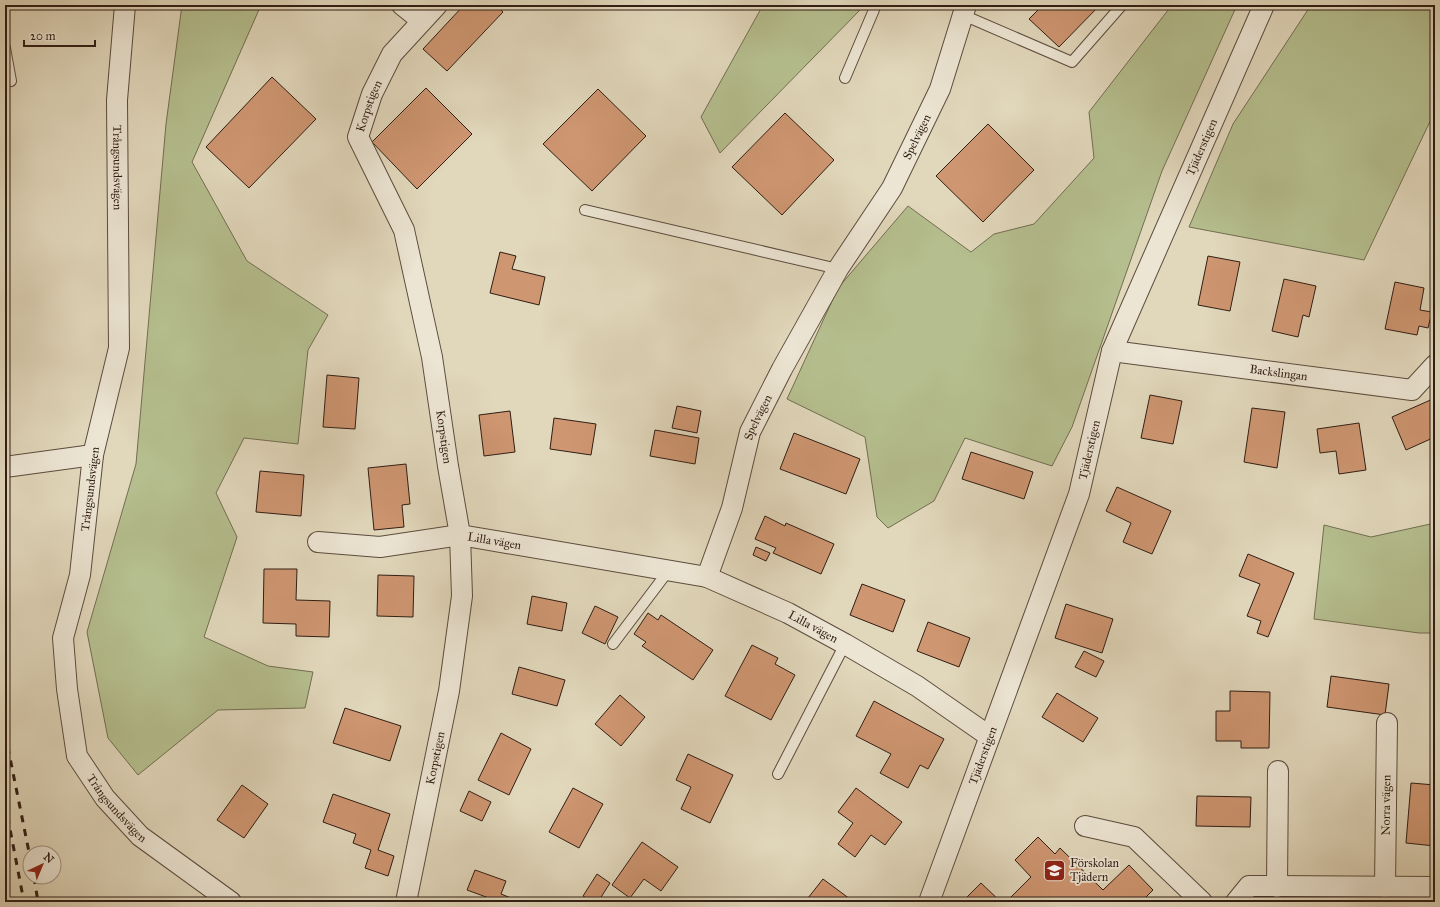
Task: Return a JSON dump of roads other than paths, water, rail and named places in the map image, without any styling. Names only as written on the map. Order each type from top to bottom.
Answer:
[{"type":"street","points":[[402,5],[422,21]]},
{"type":"street","name":"Korpstigen","points":[[406,902],[449,691],[462,596],[460,536],[432,357],[404,230],[358,137],[372,94],[392,54],[437,5]]},
{"type":"street","name":"Tjäderstigen","points":[[929,902],[1079,494],[1112,351],[1264,5]]},
{"type":"street","name":"Trångsundsvägen","points":[[124,6],[117,100],[119,348],[93,455],[80,575],[63,638],[67,689],[77,756],[105,798],[140,836],[231,902]]},
{"type":"street","name":"Spelvägen","points":[[707,577],[732,508],[750,432],[782,368],[838,269],[892,188],[940,89],[964,10]]},
{"type":"street","name":"Backslingan","points":[[1112,351],[1412,390],[1435,365]]},
{"type":"street","points":[[5,467],[93,455]]},
{"type":"street","name":"Lilla vägen","points":[[318,542],[380,547],[460,536],[707,577],[788,613],[845,644],[917,686],[989,736]]},
{"type":"street","name":"Norra vägen","points":[[1385,887],[1387,722]]},
{"type":"street","points":[[1278,770],[1278,886]]},
{"type":"street","points":[[1085,826],[1134,837],[1202,902]]},
{"type":"street","points":[[1236,902],[1249,886],[1435,887]]},
{"type":"lane","points":[[845,78],[876,5]]},
{"type":"lane","name":"Spelvägen","points":[[964,10],[1072,62],[1122,5]]},
{"type":"lane","points":[[5,48],[11,81]]},
{"type":"lane","points":[[585,210],[838,269]]},
{"type":"lane","points":[[613,644],[669,570]]},
{"type":"lane","name":"Lilla vägen","points":[[778,774],[845,644]]},
{"type":"railway","points":[[5,733],[28,845]]},
{"type":"railway","points":[[5,803],[24,902]]},
{"type":"railway","points":[[35,885],[38,902]]},
{"type":"place","name":"Förskolan Tjädern","points":[[1054,870]]}]
